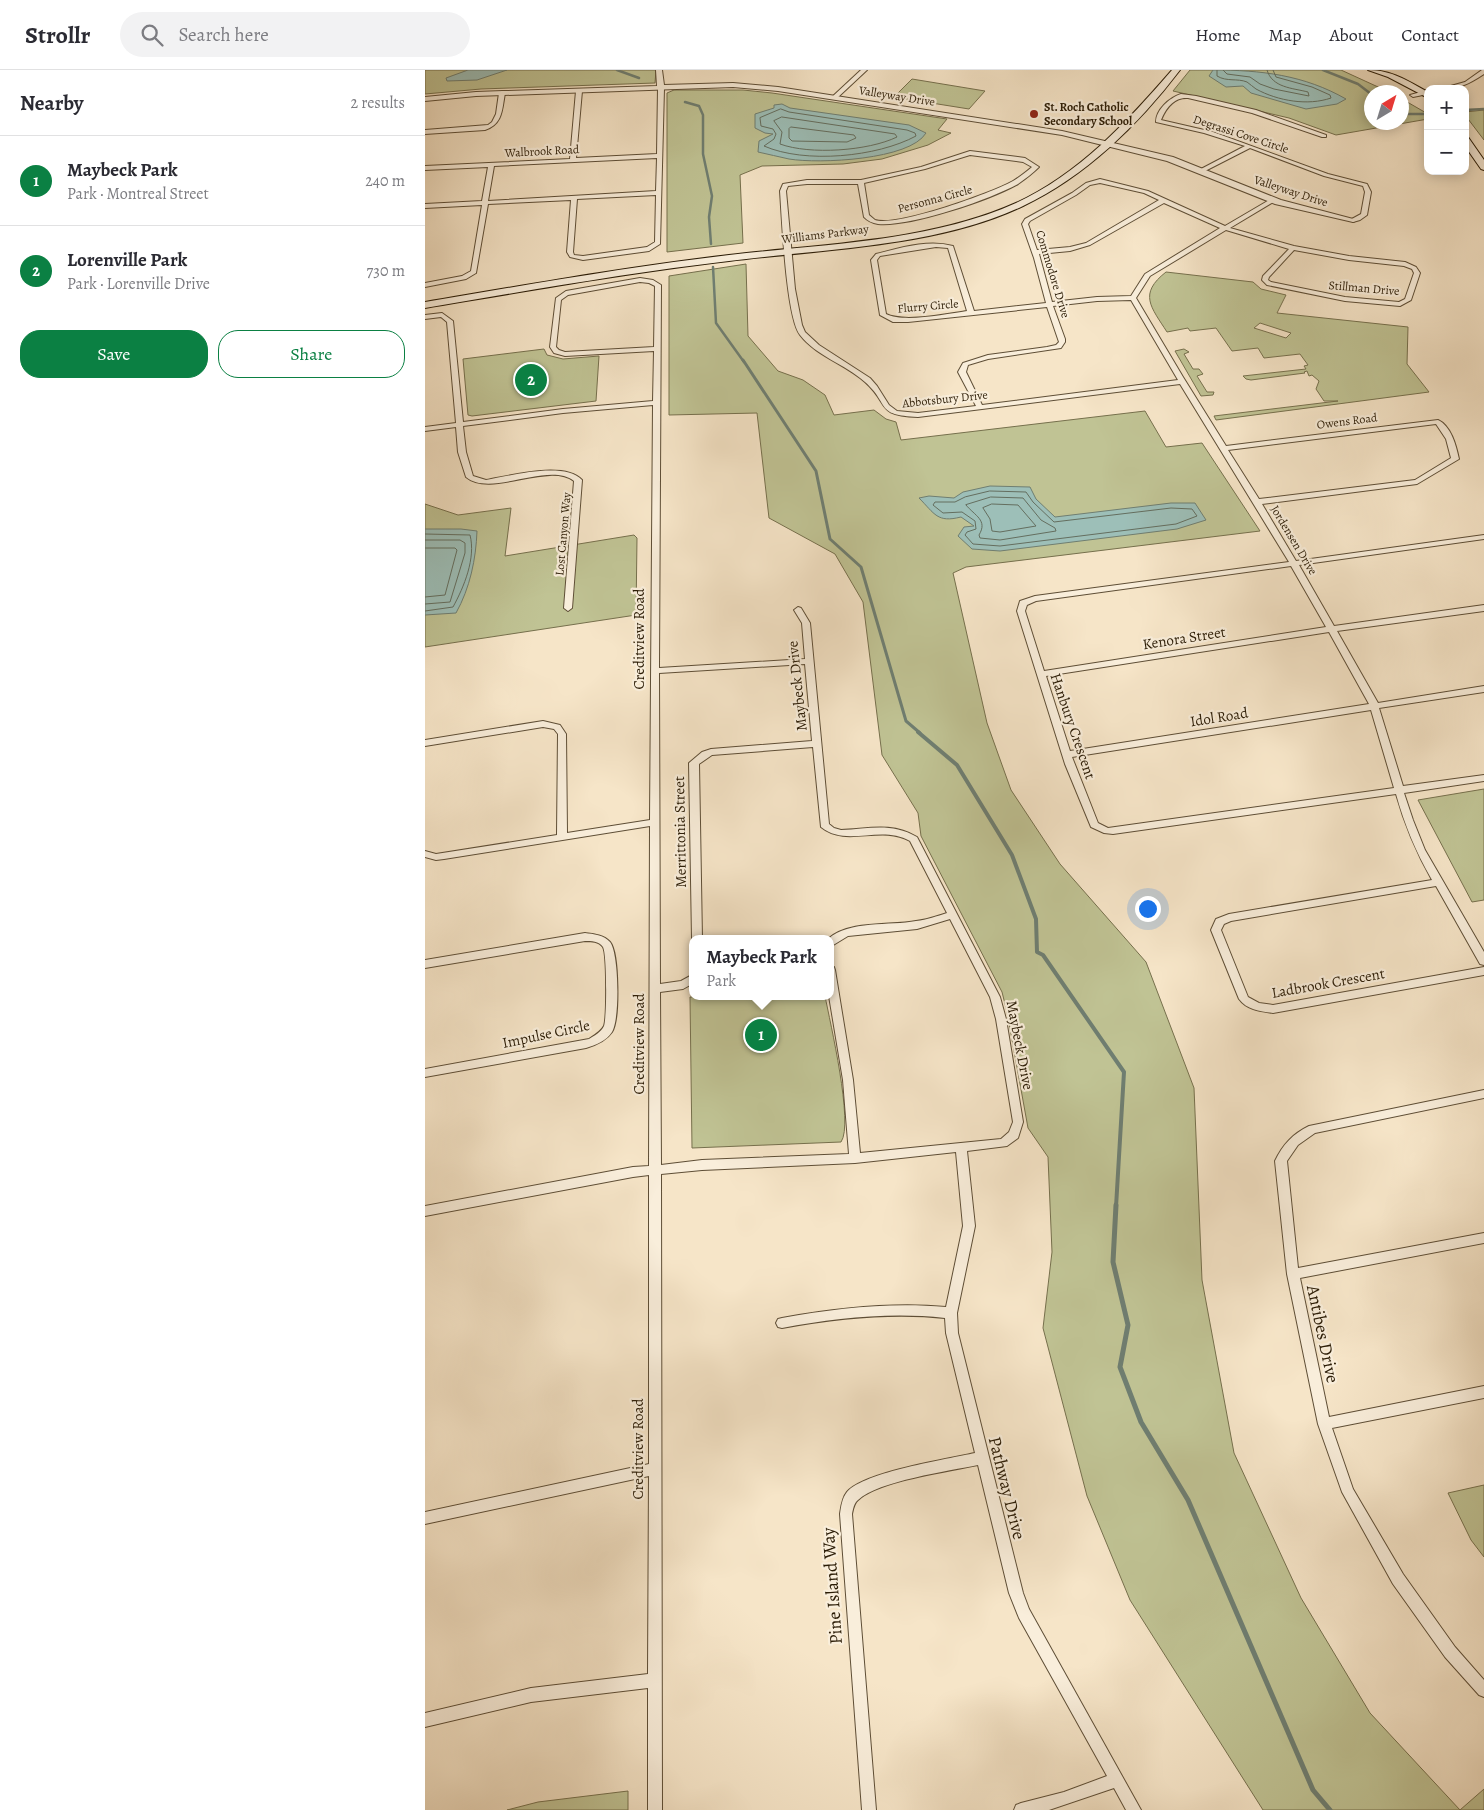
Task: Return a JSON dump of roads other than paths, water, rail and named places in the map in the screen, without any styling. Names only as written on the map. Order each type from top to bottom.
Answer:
[{"type":"main road","name":"Williams Parkway","points":[[425,298],[642,262],[894,239],[979,220],[1019,205],[1054,186],[1097,141],[1135,116],[1175,70]]},
{"type":"main road","points":[[1375,72],[1382,78],[1424,98]]},
{"type":"main road","points":[[1469,145],[1484,167]]},
{"type":"main road","name":"Williams Parkway","points":[[425,305],[592,276],[890,235],[964,218],[1014,199],[1039,186],[1067,164]]},
{"type":"street","points":[[574,197],[569,252],[572,256],[583,258],[649,248],[656,246],[659,242],[661,88],[659,70]]},
{"type":"street","points":[[834,98],[862,70]]},
{"type":"street","points":[[1459,85],[1467,83],[1484,71]]},
{"type":"street","name":"Valleyway Drive","points":[[425,99],[502,93],[733,85],[834,98],[1062,133],[1097,141],[1170,159],[1203,170],[1273,200],[1318,213],[1353,220]]},
{"type":"street","points":[[573,160],[579,91]]},
{"type":"street","points":[[425,132],[493,126],[497,122],[502,93]]},
{"type":"street","name":"Degrassi Cove Circle","points":[[1324,136],[1297,124],[1226,104],[1189,96],[1181,96],[1174,99],[1158,120],[1163,123],[1209,132],[1335,179],[1365,186],[1367,192],[1364,215],[1353,220]]},
{"type":"street","points":[[1203,170],[1250,146]]},
{"type":"street","name":"Personna Circle","points":[[788,248],[783,191],[785,185],[807,182],[861,182],[923,168],[970,152],[1025,160],[1036,167],[1016,182],[976,200],[940,212],[898,221],[879,222],[873,221],[866,216],[861,182]]},
{"type":"street","name":"Walbrook Road","points":[[425,168],[660,156]]},
{"type":"street","points":[[425,285],[464,278],[472,274],[491,164]]},
{"type":"street","name":"Commodore Drive","points":[[980,407],[962,372],[965,364],[976,359],[1044,351],[1059,347],[1062,342],[1061,334],[1054,320],[1037,252],[1025,224],[1027,220],[1088,184],[1099,181],[1146,192],[1225,228]]},
{"type":"street","points":[[425,206],[659,193]]},
{"type":"street","points":[[1037,252],[1070,249],[1088,244],[1164,200]]},
{"type":"street","points":[[1133,298],[1147,275],[1273,200]]},
{"type":"street","name":"Stillman Drive","points":[[1225,228],[1293,248],[1349,258],[1405,264],[1414,268],[1417,273],[1408,300],[1400,304],[1345,299],[1269,284],[1265,280],[1266,276],[1293,248]]},
{"type":"street","name":"Flurry Circle","points":[[971,313],[951,247],[945,244],[878,255],[874,260],[883,316],[893,320],[909,320],[971,313],[1050,304],[1133,298]]},
{"type":"street","name":"Abbotsbury Drive","points":[[788,248],[795,317],[801,332],[815,345],[868,381],[880,396],[886,409],[898,415],[918,415],[1182,382]]},
{"type":"street","name":"Creditview Road","points":[[655,1810],[655,671],[659,285],[654,281],[640,280],[563,294],[557,299],[553,347],[556,352],[565,354],[657,349]]},
{"type":"street","name":"Jordensen Drive","points":[[1133,298],[1182,382],[1294,563],[1375,706],[1408,820],[1421,850],[1484,962]]},
{"type":"street","points":[[425,317],[442,315],[450,321],[459,424]]},
{"type":"street","points":[[425,429],[563,411],[657,403]]},
{"type":"street","name":"Owens Road","points":[[1223,448],[1438,422],[1445,429],[1454,452],[1455,459],[1417,482],[1257,502]]},
{"type":"street","name":"Lost Canyon Way","points":[[459,424],[462,452],[468,475],[474,480],[487,482],[560,472],[576,477],[578,480],[568,608]]},
{"type":"street","points":[[1294,563],[1484,538]]},
{"type":"street","name":"Hanbury Crescent","points":[[1294,563],[1023,603],[1021,611],[1067,756],[1094,825],[1107,831],[1484,778]]},
{"type":"street","name":"Kenora Street","points":[[1041,674],[1331,629],[1484,608]]},
{"type":"street","name":"Maybeck Drive","points":[[425,1211],[633,1172],[702,1165],[855,1158],[961,1148],[1003,1143],[1015,1134],[1018,1122],[1001,1018],[995,997],[914,839],[908,834],[893,829],[837,833],[825,825],[806,623],[798,610]]},
{"type":"street","points":[[655,671],[809,661]]},
{"type":"street","name":"Idol Road","points":[[1067,756],[1484,689]]},
{"type":"street","points":[[425,743],[543,724],[557,727],[562,734],[562,837]]},
{"type":"street","name":"Merrittonia Street","points":[[697,935],[694,763],[705,754],[711,752],[817,744]]},
{"type":"street","points":[[425,854],[436,857],[444,856],[656,822]]},
{"type":"street","name":"Ladbrook Crescent","points":[[1439,882],[1229,918],[1220,922],[1216,930],[1244,999],[1257,1007],[1265,1009],[1484,971]]},
{"type":"street","points":[[834,940],[839,935],[847,932],[917,925],[953,915]]},
{"type":"street","name":"Impulse Circle","points":[[425,964],[585,937],[593,937],[605,942],[609,946],[611,954],[610,1024],[598,1039],[586,1044],[425,1073]]},
{"type":"street","points":[[655,989],[683,985],[689,981]]},
{"type":"street","points":[[834,993],[849,1080],[855,1158]]},
{"type":"street","name":"Antibes Drive","points":[[1484,1094],[1313,1129],[1298,1136],[1287,1147],[1281,1161],[1293,1274],[1324,1424],[1348,1492],[1397,1579],[1450,1652],[1484,1690]]},
{"type":"street","name":"Pathway Drive","points":[[961,1148],[969,1226],[951,1313],[952,1333],[956,1357],[1016,1593],[1024,1613],[1134,1810]]},
{"type":"street","points":[[1293,1274],[1484,1238]]},
{"type":"street","points":[[782,1323],[810,1317],[892,1309],[951,1313]]},
{"type":"street","points":[[1324,1424],[1484,1392]]},
{"type":"street","name":"Pine Island Way","points":[[869,1810],[846,1514],[847,1507],[852,1496],[871,1484],[981,1458]]},
{"type":"street","points":[[425,1518],[654,1469]]},
{"type":"street","points":[[425,1720],[531,1695],[654,1680]]},
{"type":"street","points":[[1021,1810],[1064,1799],[1117,1780]]},
{"type":"water","points":[[468,70],[507,70],[477,80],[447,81],[446,78]]},
{"type":"water","points":[[1213,70],[1248,71],[1298,79],[1314,84],[1346,99],[1337,104],[1306,109],[1251,93],[1243,86],[1226,87],[1209,76]]},
{"type":"water","points":[[782,104],[790,108],[909,125],[926,133],[917,142],[902,149],[863,158],[821,161],[803,160],[758,152],[759,141],[773,134],[765,133],[755,128],[755,114],[774,108],[774,105]]},
{"type":"water","points":[[990,486],[1030,487],[1036,499],[1055,517],[1171,503],[1195,503],[1206,520],[1177,529],[1000,551],[972,549],[958,536],[964,527],[974,526],[961,517],[947,519],[937,516],[919,498],[929,496],[954,498],[963,492]]},
{"type":"water","points":[[425,529],[477,531],[471,573],[465,594],[456,613],[425,615]]},
{"type":"waterway","points":[[617,70],[639,78]]},
{"type":"waterway","points":[[1323,70],[1358,84],[1364,89]]},
{"type":"waterway","points":[[685,102],[699,106],[703,115],[703,154],[712,196],[709,217],[711,244]]},
{"type":"waterway","points":[[1469,110],[1484,109]]},
{"type":"waterway","points":[[1409,114],[1424,114]]},
{"type":"waterway","points":[[713,267],[716,323],[744,362]]},
{"type":"waterway","points":[[743,360],[816,471],[830,539],[861,567],[906,721],[920,733]]},
{"type":"waterway","points":[[918,732],[957,765],[1012,855],[1036,919],[1037,952],[1043,955],[1124,1072],[1116,1207]]},
{"type":"waterway","points":[[1116,1205],[1113,1262],[1128,1325],[1120,1367],[1141,1422],[1188,1500],[1313,1790],[1330,1810]]},
{"type":"place","name":"St. Roch Catholic Secondary School","points":[[1034,114]]},
{"type":"place","name":"Lorenville Park","points":[[531,380]]},
{"type":"place","name":"Maybeck Park","points":[[761,1035]]}]
